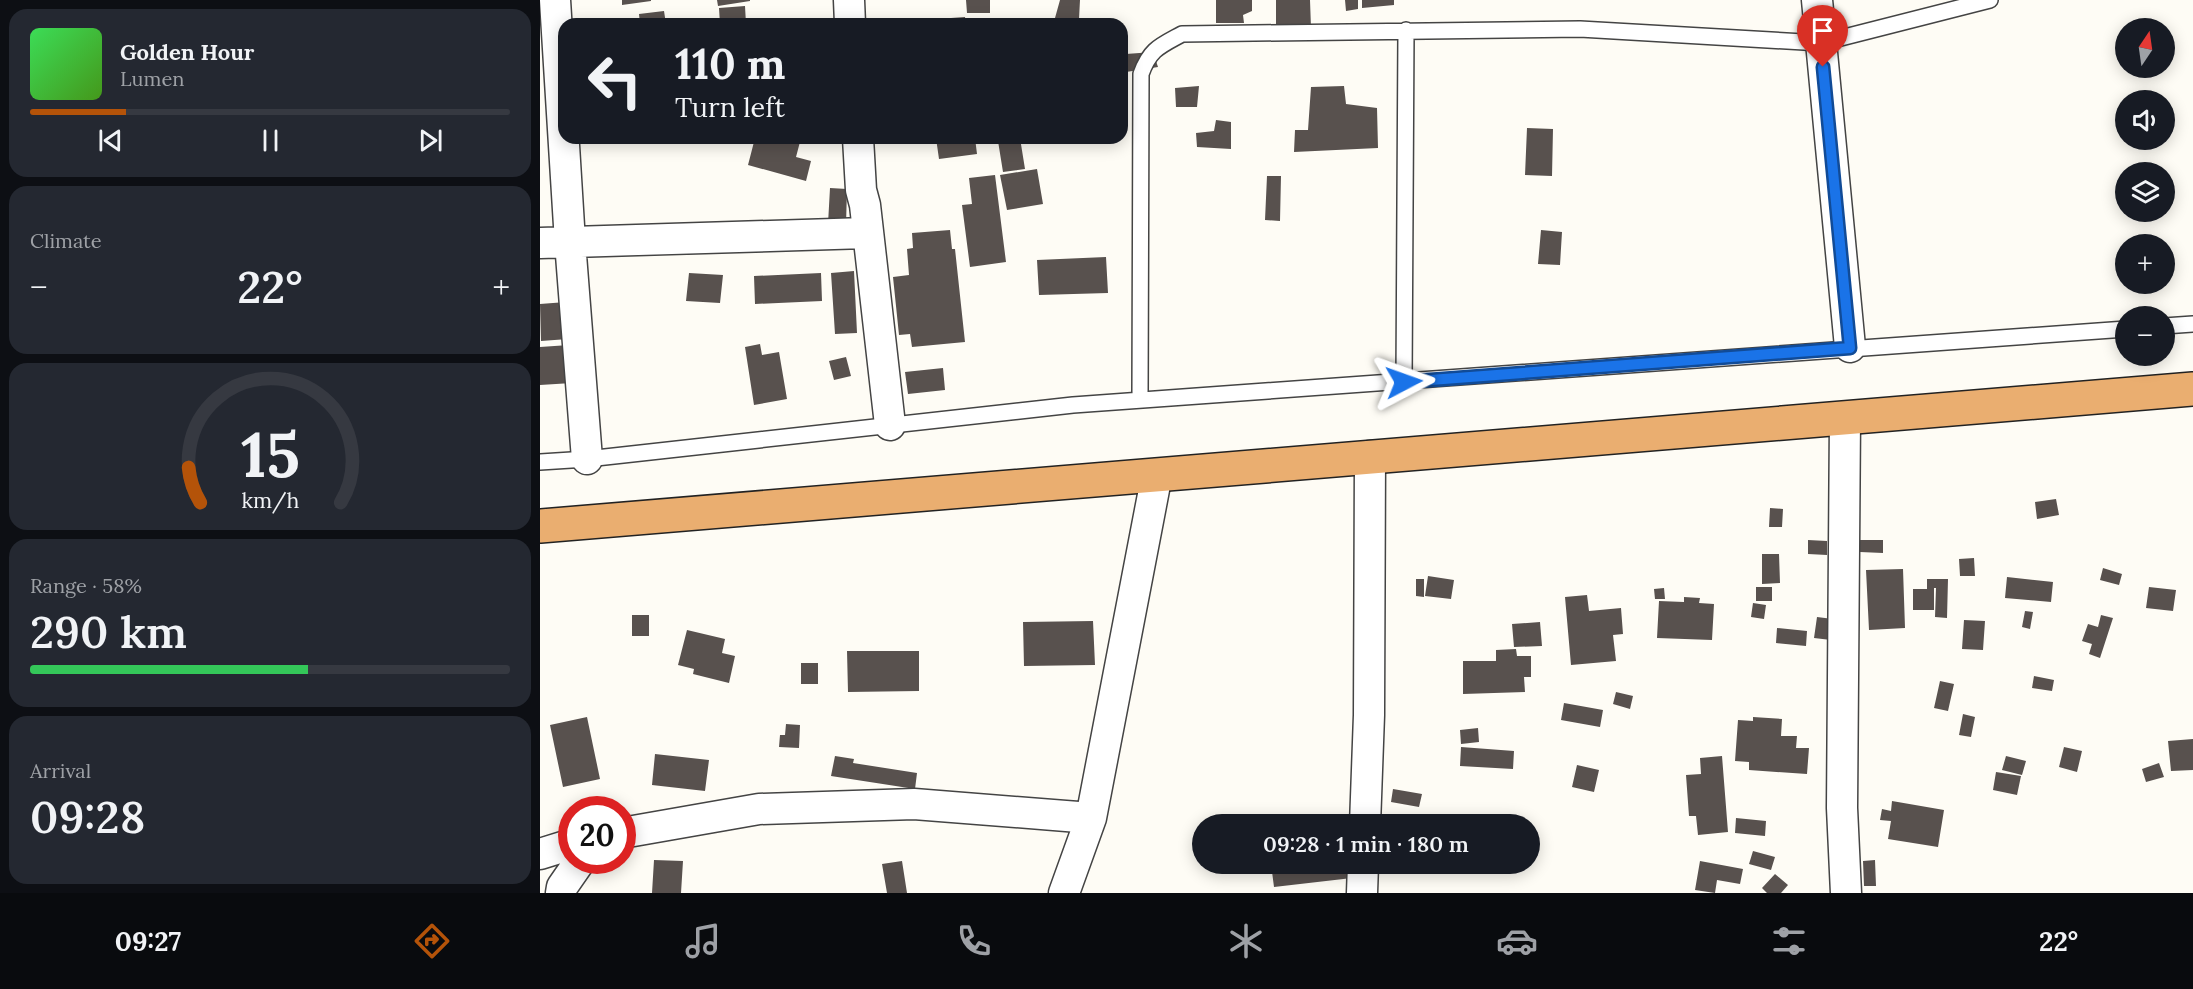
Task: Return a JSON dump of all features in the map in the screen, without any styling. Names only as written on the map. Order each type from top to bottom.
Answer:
[{"type":"highway","points":[[540,526],[2193,389]]},
{"type":"street","points":[[555,0],[558,48]]},
{"type":"street","points":[[849,0],[850,18]]},
{"type":"street","points":[[1817,0],[1850,348]]},
{"type":"street","points":[[564,144],[587,459]]},
{"type":"street","points":[[859,144],[866,233],[890,425]]},
{"type":"street","points":[[540,243],[866,233]]},
{"type":"street","points":[[1845,418],[1842,808],[1846,893]]},
{"type":"street","points":[[1365,814],[1369,715],[1370,456]]},
{"type":"street","points":[[1064,893],[1091,818],[1157,474]]},
{"type":"street","points":[[636,831],[759,809],[902,804],[1091,818]]},
{"type":"street","points":[[540,854],[558,848]]},
{"type":"street","points":[[561,893],[562,887],[571,874]]},
{"type":"street","points":[[1362,893],[1363,874]]},
{"type":"lane","points":[[1140,400],[1141,74],[1147,57],[1161,45],[1182,34],[1580,29],[1821,43],[1990,0]]},
{"type":"lane","points":[[1404,382],[1406,30]]},
{"type":"lane","points":[[2175,325],[2193,324]]},
{"type":"lane","points":[[540,462],[587,459],[1073,405],[2115,330]]},
{"type":"building","points":[[622,0],[651,0],[651,1],[622,5]]},
{"type":"building","points":[[717,0],[750,0],[750,1],[718,6]]},
{"type":"building","points":[[966,0],[990,0],[990,13],[967,13]]},
{"type":"building","points":[[1060,0],[1080,0],[1079,18],[1055,18]]},
{"type":"building","points":[[1216,0],[1252,0],[1252,11],[1243,15],[1244,23],[1216,23]]},
{"type":"building","points":[[1276,0],[1310,0],[1311,28],[1276,30]]},
{"type":"building","points":[[1345,0],[1358,0],[1358,9],[1346,11]]},
{"type":"building","points":[[1362,0],[1394,0],[1394,5],[1362,8]]},
{"type":"building","points":[[745,6],[746,18],[720,18],[719,8]]},
{"type":"building","points":[[664,11],[665,18],[639,18],[639,14]]},
{"type":"building","points":[[1153,52],[1158,67],[1128,72],[1128,54]]},
{"type":"building","points":[[1199,86],[1197,107],[1176,107],[1175,88]]},
{"type":"building","points":[[1344,86],[1346,104],[1377,108],[1378,148],[1294,152],[1295,130],[1308,130],[1311,87]]},
{"type":"building","points":[[1216,120],[1231,122],[1231,149],[1197,147],[1196,133],[1214,131]]},
{"type":"building","points":[[1527,128],[1553,129],[1552,176],[1525,175]]},
{"type":"building","points":[[753,144],[799,144],[796,157],[811,161],[806,181],[748,165]]},
{"type":"building","points":[[937,144],[976,144],[977,154],[939,159]]},
{"type":"building","points":[[998,144],[1021,144],[1025,169],[1003,172]]},
{"type":"building","points":[[1037,169],[1043,204],[1007,210],[1000,175]]},
{"type":"building","points":[[995,175],[1006,262],[970,267],[962,205],[972,204],[969,178]]},
{"type":"building","points":[[1267,176],[1281,176],[1280,221],[1265,220]]},
{"type":"building","points":[[830,188],[847,189],[846,225],[828,224]]},
{"type":"building","points":[[950,230],[952,249],[955,249],[965,342],[912,347],[910,334],[899,335],[893,277],[909,275],[907,249],[913,248],[912,233]]},
{"type":"building","points":[[1541,230],[1562,232],[1560,265],[1538,264]]},
{"type":"building","points":[[1106,257],[1108,293],[1039,295],[1037,260]]},
{"type":"building","points":[[854,271],[857,333],[835,334],[831,273]]},
{"type":"building","points":[[689,273],[723,275],[720,303],[686,301]]},
{"type":"building","points":[[821,273],[822,301],[755,304],[754,276]]},
{"type":"building","points":[[566,302],[568,339],[541,341],[540,304]]},
{"type":"building","points":[[760,344],[762,355],[779,352],[787,399],[754,405],[745,347]]},
{"type":"building","points":[[569,345],[572,383],[540,385],[540,347]]},
{"type":"building","points":[[846,357],[851,376],[834,380],[829,361]]},
{"type":"building","points":[[943,368],[945,390],[908,394],[905,372]]},
{"type":"building","points":[[2056,499],[2059,515],[2037,519],[2035,502]]},
{"type":"building","points":[[1770,508],[1783,509],[1782,527],[1769,527]]},
{"type":"building","points":[[1808,540],[1827,541],[1827,555],[1808,554]]},
{"type":"building","points":[[1860,540],[1883,540],[1883,553],[1860,552]]},
{"type":"building","points":[[1762,554],[1779,554],[1780,583],[1762,584]]},
{"type":"building","points":[[1974,558],[1975,576],[1960,576],[1959,559]]},
{"type":"building","points":[[2103,568],[2122,574],[2119,585],[2100,580]]},
{"type":"building","points":[[1903,569],[1905,628],[1869,630],[1866,570]]},
{"type":"building","points":[[1428,576],[1454,580],[1451,599],[1425,596]]},
{"type":"building","points":[[2007,577],[2053,582],[2051,602],[2005,598]]},
{"type":"building","points":[[1416,579],[1424,579],[1424,597],[1416,596]]},
{"type":"building","points":[[1927,579],[1948,579],[1947,618],[1935,617],[1936,588],[1934,588],[1934,610],[1913,610],[1913,589],[1927,589]]},
{"type":"building","points":[[1756,587],[1772,587],[1772,601],[1756,601]]},
{"type":"building","points":[[2149,587],[2176,590],[2173,611],[2146,608]]},
{"type":"building","points":[[1664,588],[1665,599],[1655,599],[1654,589]]},
{"type":"building","points":[[1587,595],[1589,611],[1621,608],[1623,634],[1613,635],[1616,661],[1571,665],[1565,597]]},
{"type":"building","points":[[1684,597],[1700,598],[1699,603],[1714,604],[1712,640],[1657,638],[1659,601],[1684,602]]},
{"type":"building","points":[[1753,603],[1766,605],[1764,619],[1751,617]]},
{"type":"building","points":[[2025,611],[2033,612],[2030,629],[2022,627]]},
{"type":"building","points":[[632,615],[649,615],[649,636],[632,636]]},
{"type":"building","points":[[2101,615],[2113,618],[2100,658],[2089,654],[2092,644],[2082,641],[2088,624],[2098,627]]},
{"type":"building","points":[[1817,617],[1833,619],[1831,640],[1814,638]]},
{"type":"building","points":[[1964,620],[1985,621],[1983,650],[1962,649]]},
{"type":"building","points":[[1093,621],[1095,665],[1024,666],[1023,622]]},
{"type":"building","points":[[1540,622],[1542,646],[1514,647],[1512,624]]},
{"type":"building","points":[[1777,628],[1807,631],[1806,646],[1776,643]]},
{"type":"building","points":[[687,630],[725,639],[722,653],[735,656],[729,683],[693,674],[694,669],[678,665]]},
{"type":"building","points":[[1516,649],[1517,656],[1531,656],[1531,677],[1524,677],[1525,692],[1463,694],[1463,661],[1496,661],[1496,650]]},
{"type":"building","points":[[847,651],[919,651],[919,691],[848,692]]},
{"type":"building","points":[[801,663],[818,663],[818,684],[801,684]]},
{"type":"building","points":[[2034,676],[2054,680],[2052,691],[2032,688]]},
{"type":"building","points":[[1940,681],[1954,684],[1948,711],[1934,708]]},
{"type":"building","points":[[1616,692],[1633,696],[1630,709],[1613,704]]},
{"type":"building","points":[[1564,703],[1603,710],[1600,727],[1561,720]]},
{"type":"building","points":[[1963,714],[1975,717],[1971,737],[1959,735]]},
{"type":"building","points":[[587,717],[600,779],[563,787],[550,725]]},
{"type":"building","points":[[1753,717],[1782,719],[1781,736],[1797,736],[1796,748],[1809,748],[1807,774],[1749,770],[1749,762],[1735,761],[1738,720],[1753,721]]},
{"type":"building","points":[[786,724],[800,725],[799,748],[779,747],[780,735],[785,735]]},
{"type":"building","points":[[1478,728],[1479,742],[1461,744],[1460,730]]},
{"type":"building","points":[[2193,739],[2193,770],[2171,771],[2168,741]]},
{"type":"building","points":[[1461,747],[1514,751],[1513,769],[1460,766]]},
{"type":"building","points":[[2064,747],[2082,751],[2077,772],[2059,767]]},
{"type":"building","points":[[655,754],[709,760],[705,791],[652,785]]},
{"type":"building","points":[[835,756],[854,759],[853,763],[917,773],[915,789],[831,776]]},
{"type":"building","points":[[1722,756],[1728,832],[1698,835],[1696,816],[1689,816],[1686,775],[1701,774],[1700,758]]},
{"type":"building","points":[[2006,756],[2026,761],[2022,775],[2002,770]]},
{"type":"building","points":[[2159,763],[2164,777],[2146,782],[2142,769]]},
{"type":"building","points":[[1577,765],[1599,770],[1594,792],[1572,787]]},
{"type":"building","points":[[1996,772],[2021,776],[2017,795],[1993,790]]},
{"type":"building","points":[[1393,789],[1422,794],[1419,807],[1391,802]]},
{"type":"building","points":[[1892,801],[1944,810],[1938,847],[1888,839],[1891,821],[1880,820],[1882,809],[1891,811]]},
{"type":"building","points":[[1736,818],[1766,821],[1765,836],[1735,833]]},
{"type":"building","points":[[1753,851],[1775,857],[1771,870],[1749,864]]},
{"type":"building","points":[[654,860],[683,861],[681,893],[652,893]]},
{"type":"building","points":[[1875,860],[1876,886],[1864,886],[1863,861]]},
{"type":"building","points":[[902,861],[907,893],[887,893],[882,864]]},
{"type":"building","points":[[1700,861],[1743,869],[1740,884],[1717,880],[1715,893],[1695,890]]},
{"type":"building","points":[[1272,874],[1352,874],[1352,878],[1274,887]]},
{"type":"building","points":[[1775,874],[1788,885],[1781,893],[1767,893],[1762,888]]},
{"type":"route","points":[[1404,382],[1850,348],[1823,67]]}]
